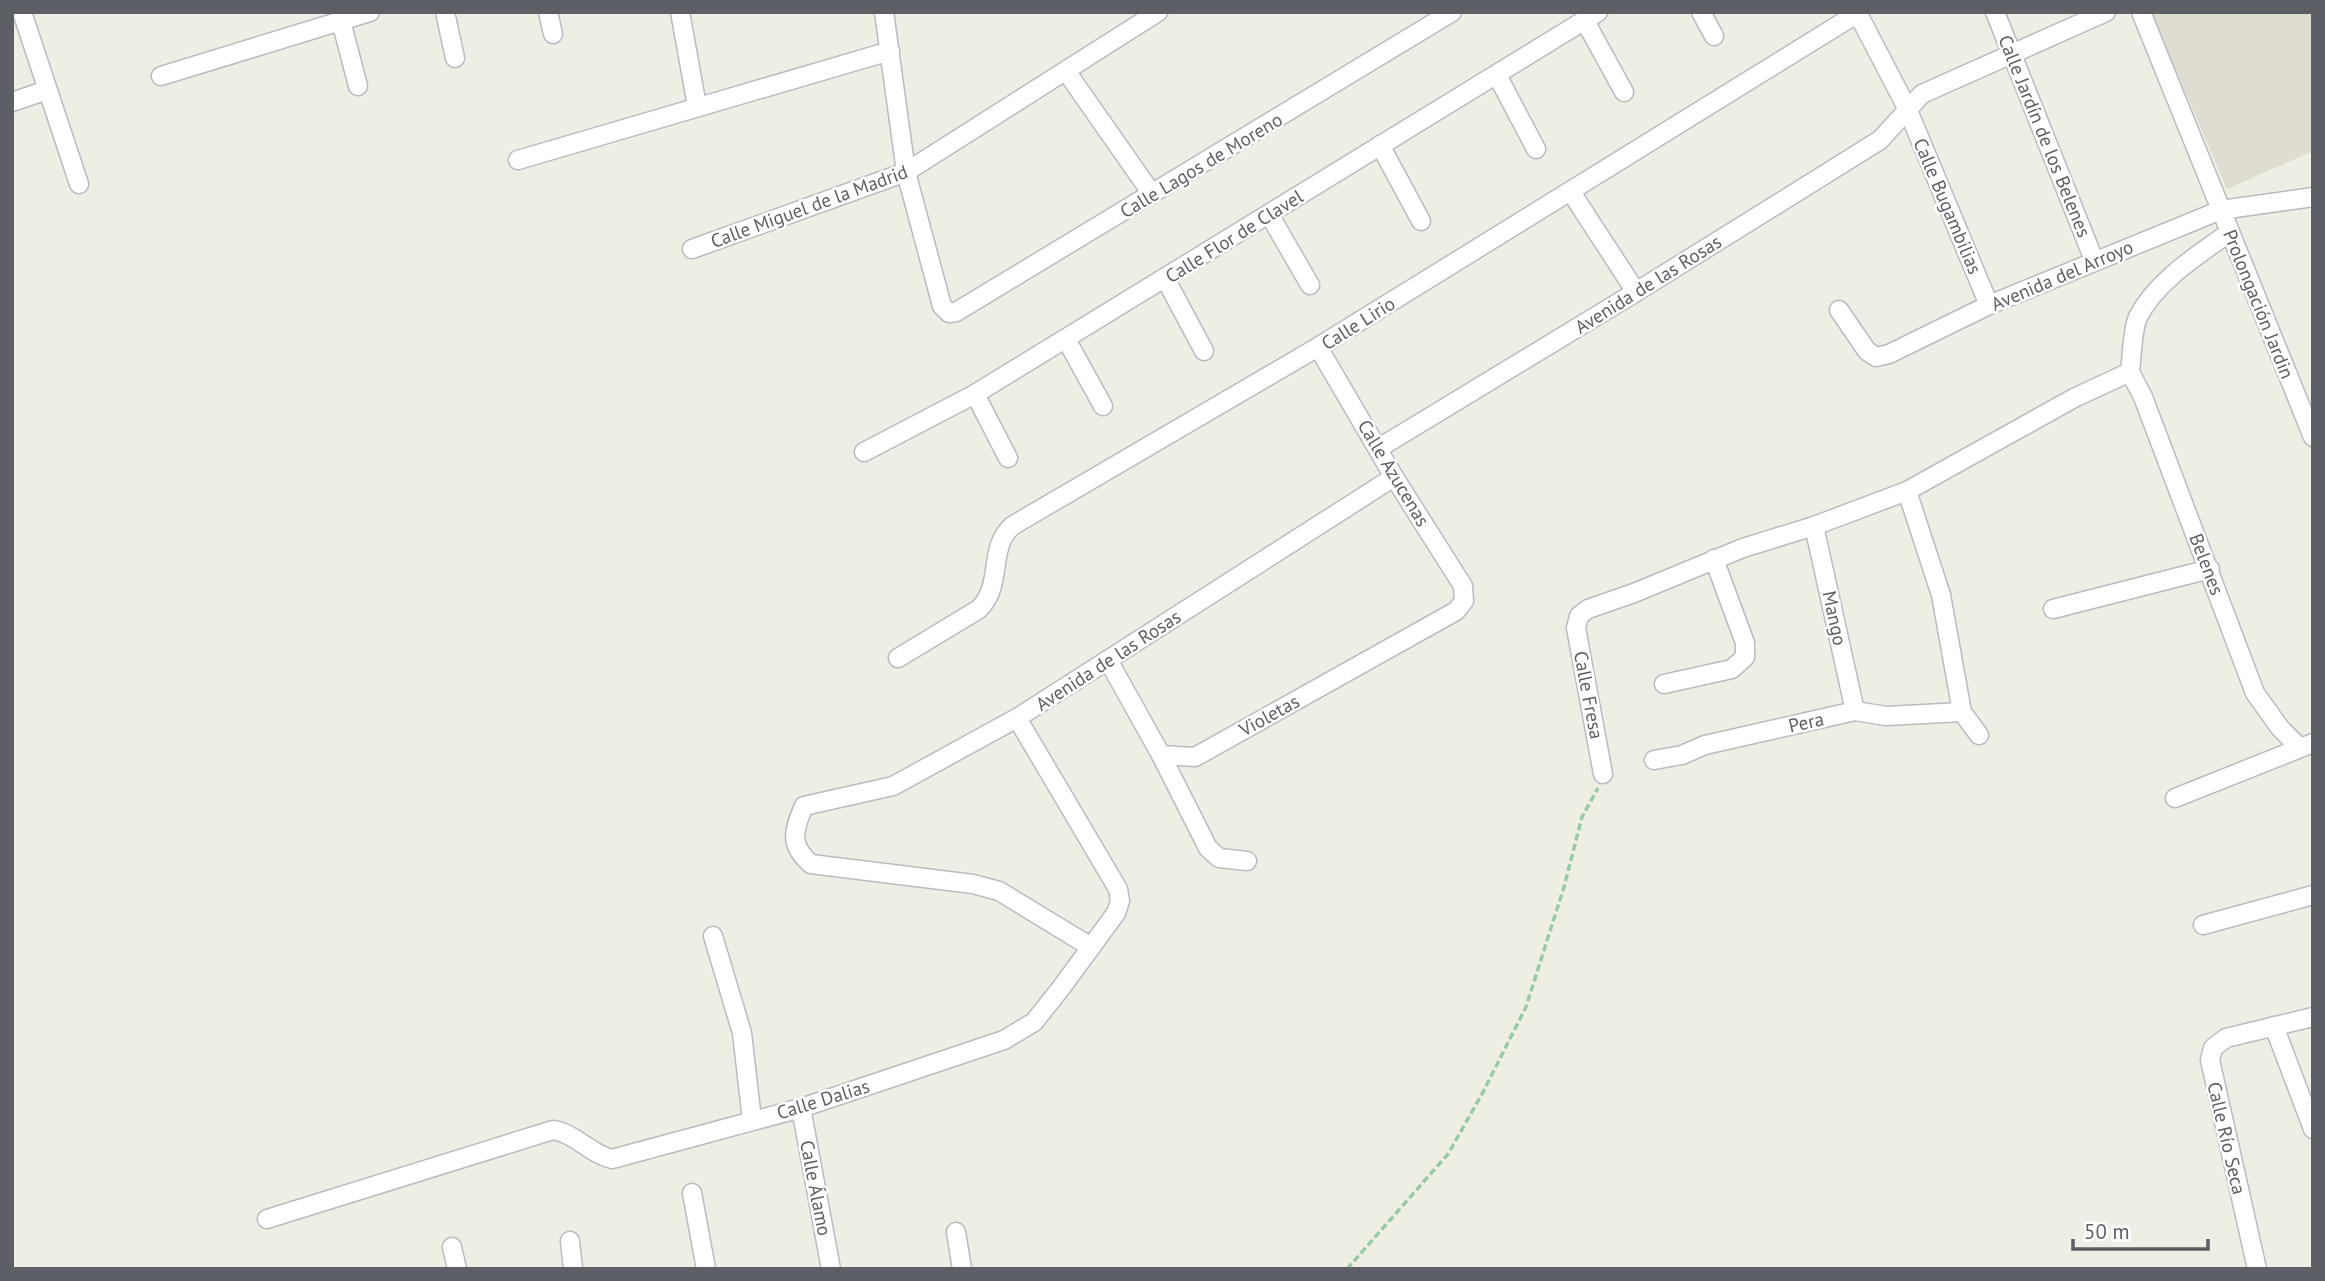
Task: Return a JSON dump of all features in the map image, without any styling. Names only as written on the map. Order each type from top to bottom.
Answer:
[{"type":"street","points":[[22,12],[79,184]]},
{"type":"street","points":[[161,76],[370,12]]},
{"type":"street","points":[[445,12],[455,58]]},
{"type":"street","points":[[548,12],[553,34]]},
{"type":"street","points":[[680,12],[697,106]]},
{"type":"street","points":[[884,12],[906,172]]},
{"type":"street","name":"Calle Miguel de la Madrid","points":[[692,248],[906,172],[1158,12]]},
{"type":"street","name":"Calle Lagos de Moreno","points":[[906,172],[942,306],[949,313],[956,312],[1452,12]]},
{"type":"street","points":[[1701,12],[1714,36]]},
{"type":"street","name":"Calle Jardín de los Belenes","points":[[1995,12],[2094,260]]},
{"type":"street","name":"Avenida de las Rosas","points":[[1379,447],[1636,292],[1880,140],[1896,126],[1922,94],[2106,12]]},
{"type":"street","name":"Prolongación Jardin","points":[[2141,12],[2313,437]]},
{"type":"street","name":"Calle Bugambilias","points":[[1858,13],[1908,108],[1989,305]]},
{"type":"street","name":"Calle Lirio","points":[[898,658],[979,609],[989,599],[995,581],[999,547],[1003,535],[1012,526],[1318,347],[1858,13]]},
{"type":"street","points":[[1592,17],[1624,92]]},
{"type":"street","name":"Calle Flor de Clavel","points":[[864,452],[975,394],[1592,17]]},
{"type":"street","points":[[341,21],[358,86]]},
{"type":"street","points":[[518,159],[890,51]]},
{"type":"street","points":[[1066,71],[1152,194]]},
{"type":"street","points":[[1497,75],[1536,149]]},
{"type":"street","points":[[12,102],[47,90]]},
{"type":"street","points":[[1380,145],[1421,221]]},
{"type":"street","points":[[1571,192],[1636,292]]},
{"type":"street","name":"Avenida del Arroyo","points":[[1839,310],[1867,351],[1876,358],[1989,305],[2221,209],[2313,197]]},
{"type":"street","points":[[1269,215],[1310,285]]},
{"type":"street","points":[[1664,684],[1732,669],[1745,657],[1745,643],[1714,559],[1814,526],[1907,491],[2074,398],[2130,372],[2137,319],[2152,297],[2170,278],[2230,232]]},
{"type":"street","points":[[1165,278],[1204,351]]},
{"type":"street","points":[[1066,339],[1103,406]]},
{"type":"street","name":"Calle Azucenas","points":[[1318,347],[1379,447],[1394,477],[1464,586],[1464,601]]},
{"type":"street","name":"Belenes","points":[[2130,372],[2143,397],[2210,569],[2255,693],[2280,729],[2306,745]]},
{"type":"street","points":[[975,394],[1008,458]]},
{"type":"street","name":"Avenida de las Rosas","points":[[1091,947],[999,891],[973,884],[811,864],[795,845],[796,824],[804,806],[892,786],[1017,718],[1394,477]]},
{"type":"street","points":[[1907,491],[1941,595],[1962,712],[1979,735]]},
{"type":"street","name":"Mango","points":[[1814,526],[1855,711]]},
{"type":"street","name":"Calle Fresa","points":[[1603,774],[1576,628],[1578,616],[1588,609],[1714,559]]},
{"type":"street","points":[[2053,609],[2210,569]]},
{"type":"street","name":"Violetas","points":[[1161,755],[1195,757],[1455,611],[1464,601]]},
{"type":"street","points":[[1108,660],[1161,755],[1208,848],[1219,858],[1247,861]]},
{"type":"street","name":"Pera","points":[[1654,760],[1682,755],[1705,745],[1855,711],[1886,716],[1962,712]]},
{"type":"street","name":"Calle Dalias","points":[[267,1219],[553,1130],[563,1132],[602,1157],[612,1159],[801,1108],[1004,1040],[1034,1022],[1116,913],[1120,901],[1118,889],[1017,718]]},
{"type":"street","points":[[2175,798],[2306,745]]},
{"type":"street","points":[[2203,925],[2313,895]]},
{"type":"street","points":[[713,936],[742,1033],[752,1120]]},
{"type":"street","points":[[2313,1017],[2274,1026],[2313,1129]]},
{"type":"street","name":"Calle Río Seca","points":[[2257,1269],[2210,1060],[2213,1048],[2226,1038],[2274,1026]]},
{"type":"street","name":"Calle Álamo","points":[[801,1108],[831,1269]]},
{"type":"street","points":[[692,1193],[706,1269]]},
{"type":"street","points":[[956,1231],[962,1269]]},
{"type":"street","points":[[570,1241],[573,1269]]},
{"type":"street","points":[[452,1247],[457,1269]]},
{"type":"path","points":[[1347,1269],[1448,1154],[1482,1094],[1526,1007],[1564,887],[1582,817],[1596,796],[1603,774]]},
{"type":"shaded area","points":[[2151,12],[2313,12],[2313,151],[2227,189]]}]
